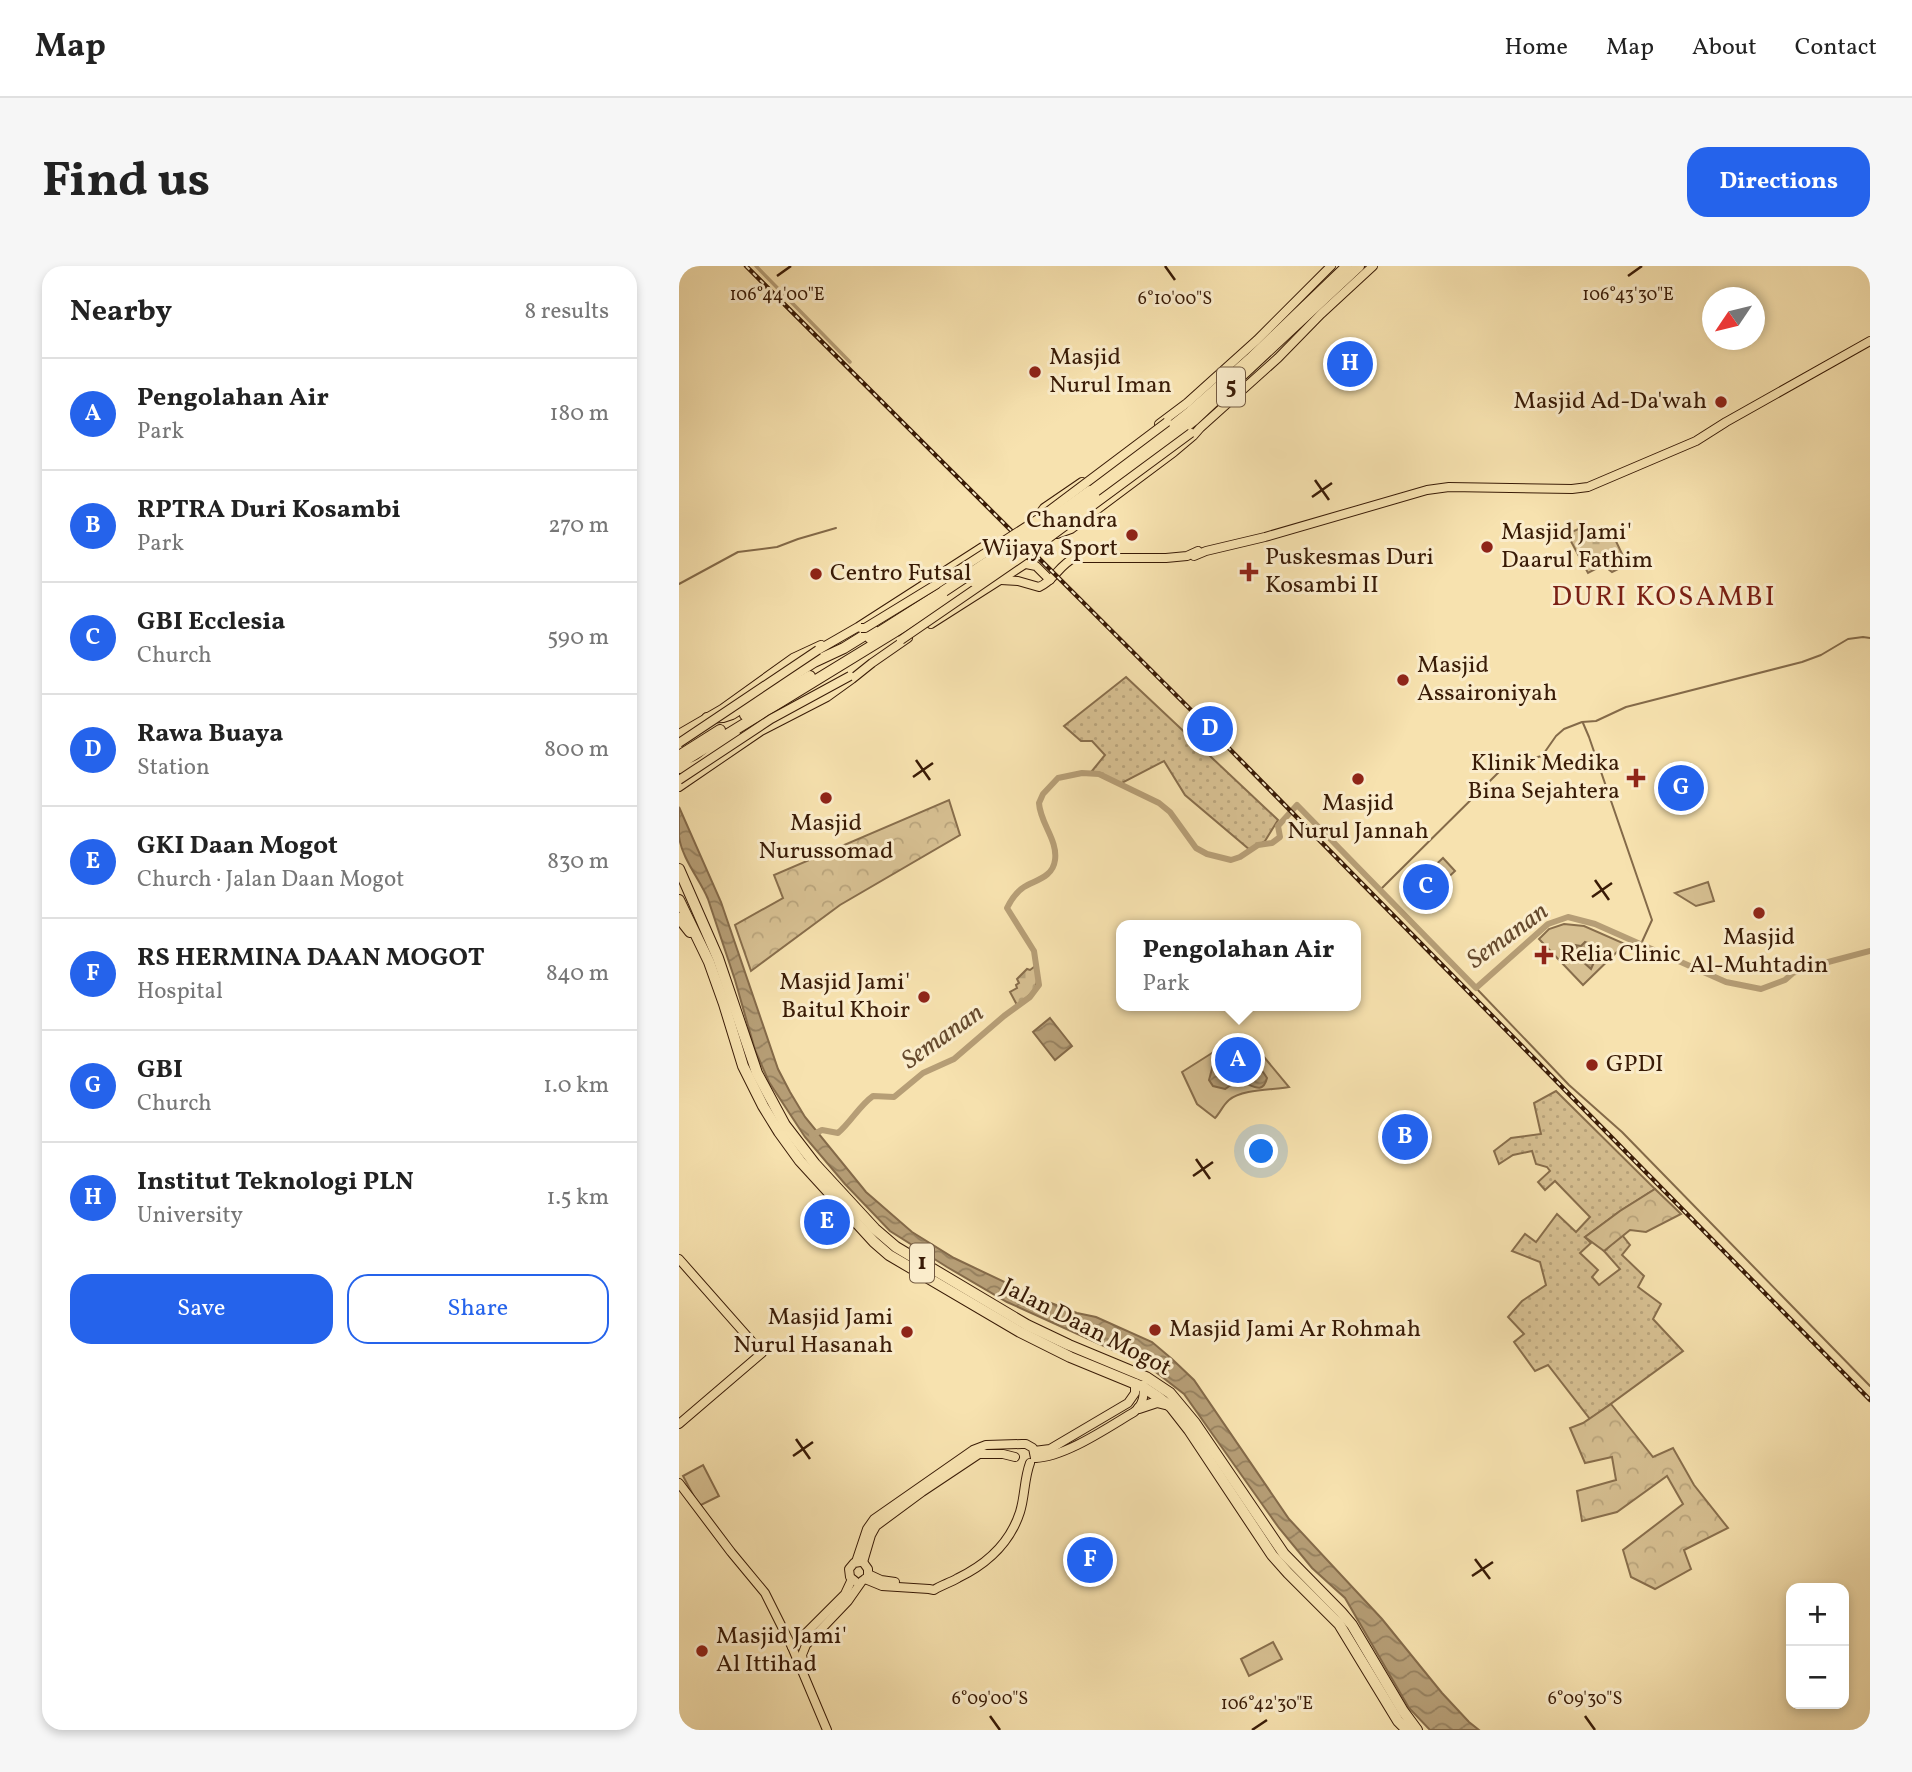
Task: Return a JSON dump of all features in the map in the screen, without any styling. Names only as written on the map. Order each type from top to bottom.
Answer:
[{"type":"highway","name":"5","points":[[679,756],[843,656],[1040,527],[1107,478],[1189,413],[1347,266]]},
{"type":"highway","name":"5","points":[[679,768],[940,603],[1095,498],[1194,420],[1359,266]]},
{"type":"highway","points":[[707,718],[732,714],[814,662],[844,648],[932,594],[943,591]]},
{"type":"highway","points":[[679,768],[690,769],[734,736],[906,631],[940,603]]},
{"type":"highway","points":[[719,759],[723,744]]},
{"type":"highway","name":"Jalan Daan Mogot","points":[[679,869],[722,971],[752,1063],[800,1153]]},
{"type":"highway","name":"Jalan Daan Mogot","points":[[679,900],[709,962],[747,1076],[762,1106],[877,1246],[990,1309],[1159,1384],[1175,1398],[1195,1423],[1277,1561],[1339,1624],[1406,1730]]},
{"type":"highway","points":[[679,918],[696,936]]},
{"type":"highway","name":"Jalan Daan Mogot","points":[[990,1309],[1020,1332],[1159,1396],[1185,1425],[1284,1554],[1347,1619],[1417,1730]]},
{"type":"highway","points":[[1139,1408],[1157,1402],[1169,1406]]},
{"type":"main road","points":[[859,628],[865,628],[1038,519],[1169,419],[1258,340],[1331,266]]},
{"type":"main road","points":[[1169,419],[1168,417],[1044,508],[1040,518],[1050,532],[1057,534],[1071,529],[1174,452],[1278,358],[1373,266]]},
{"type":"main road","points":[[1003,578],[1039,587],[1050,580],[1065,562],[1075,558],[1187,556],[1257,539],[1427,490],[1451,487],[1572,489],[1588,486],[1696,441],[1870,341]]},
{"type":"main road","points":[[894,647],[1200,428]]},
{"type":"main road","points":[[679,743],[818,650],[859,628],[984,546],[998,547],[1025,564],[1036,566],[1050,580]]},
{"type":"main road","points":[[1003,578],[1011,566],[1007,554]]},
{"type":"main road","points":[[679,787],[773,724],[821,701],[894,647],[1025,564]]},
{"type":"main road","points":[[679,734],[732,702],[793,657],[832,642]]},
{"type":"main road","points":[[679,780],[771,719],[853,675]]},
{"type":"main road","points":[[679,768],[690,779]]},
{"type":"main road","points":[[679,1259],[762,1353],[679,1424]]},
{"type":"main road","points":[[1019,1446],[1014,1457],[1017,1462],[1029,1462],[1053,1455],[1112,1420],[1139,1408],[1144,1395],[1139,1385],[1139,1377],[1133,1371]]},
{"type":"main road","points":[[1112,1420],[1132,1400],[1139,1385]]},
{"type":"main road","points":[[848,1601],[876,1585],[936,1589],[982,1563],[1005,1544],[1020,1510],[1030,1445],[977,1447],[946,1467],[874,1519],[867,1530],[860,1562]]},
{"type":"main road","points":[[860,1562],[876,1526],[922,1492],[979,1454],[1014,1457]]},
{"type":"main road","points":[[679,1483],[771,1604],[793,1643],[830,1730]]},
{"type":"main road","points":[[830,1730],[802,1656],[811,1639],[848,1601],[865,1578],[867,1566],[860,1562],[852,1564],[849,1575],[852,1579]]},
{"type":"main road","points":[[865,1578],[876,1585]]},
{"type":"main road","points":[[852,1579],[930,1584],[936,1589]]},
{"type":"main road","points":[[793,1643],[845,1594],[852,1579]]},
{"type":"green space","points":[[1585,526],[1599,534],[1614,537],[1624,558],[1621,561],[1624,566],[1612,572],[1603,565],[1588,573],[1567,534]]},
{"type":"green space","points":[[1126,677],[1278,820],[1265,841],[1250,850],[1185,795],[1164,761],[1120,784],[1092,771],[1105,755],[1092,741],[1081,741],[1064,726]]},
{"type":"green space","points":[[949,800],[960,835],[840,905],[751,971],[735,925],[783,898],[774,875]]},
{"type":"green space","points":[[1443,858],[1455,871],[1442,883],[1430,870]]},
{"type":"green space","points":[[1708,882],[1714,901],[1696,906],[1675,893]]},
{"type":"green space","points":[[1564,924],[1584,926],[1625,944],[1583,985],[1539,939],[1549,929]]},
{"type":"green space","points":[[1034,967],[1037,974],[1036,985],[1028,997],[1017,1005],[1010,992],[1017,988],[1017,979],[1027,969]]},
{"type":"green space","points":[[1249,1039],[1289,1087],[1235,1096],[1215,1118],[1197,1104],[1182,1072],[1231,1041],[1239,1044]]},
{"type":"green space","points":[[1556,1091],[1655,1189],[1585,1237],[1591,1243],[1580,1253],[1598,1270],[1592,1277],[1599,1285],[1620,1269],[1604,1251],[1622,1235],[1630,1245],[1622,1255],[1644,1276],[1638,1287],[1661,1304],[1653,1319],[1683,1351],[1590,1419],[1548,1365],[1535,1371],[1514,1342],[1524,1334],[1508,1317],[1522,1301],[1546,1285],[1540,1262],[1512,1251],[1525,1234],[1536,1242],[1557,1214],[1576,1232],[1590,1217],[1555,1181],[1545,1190],[1538,1182],[1550,1171],[1547,1167],[1536,1164],[1532,1151],[1513,1155],[1499,1164],[1494,1151],[1511,1138],[1541,1134],[1534,1103]]},
{"type":"green space","points":[[1405,1123],[1418,1143],[1404,1152],[1391,1132]]},
{"type":"green space","points":[[1655,1189],[1681,1214],[1646,1232],[1630,1230],[1604,1251],[1585,1237],[1620,1211]]},
{"type":"green space","points":[[1611,1404],[1653,1457],[1673,1448],[1694,1485],[1728,1528],[1684,1550],[1691,1569],[1655,1589],[1631,1577],[1623,1550],[1683,1504],[1667,1476],[1617,1512],[1582,1521],[1577,1491],[1616,1480],[1612,1457],[1585,1463],[1570,1428],[1583,1423]]},
{"type":"green space","points":[[703,1465],[719,1496],[699,1506],[683,1476]]},
{"type":"green space","points":[[1273,1642],[1282,1659],[1249,1676],[1241,1659]]},
{"type":"water","points":[[679,807],[721,902],[778,1069],[805,1117],[866,1192],[912,1232],[954,1258],[1038,1298],[1077,1313],[1096,1317],[1152,1342],[1172,1359],[1194,1380],[1289,1519],[1382,1619],[1442,1693],[1479,1730],[1430,1730],[1409,1708],[1345,1598],[1312,1568],[1279,1528],[1184,1394],[1148,1366],[1007,1302],[947,1267],[890,1231],[845,1184],[805,1137],[769,1082],[755,1050],[708,899],[680,844]]},
{"type":"water","points":[[1585,942],[1590,949],[1597,949],[1603,954],[1602,959],[1595,960],[1591,969],[1582,961],[1589,957],[1587,953],[1584,951],[1581,955],[1575,945],[1581,946]]},
{"type":"water","points":[[1050,1018],[1072,1046],[1055,1060],[1033,1032]]},
{"type":"water","points":[[1231,1057],[1242,1058],[1256,1065],[1267,1078],[1265,1084],[1258,1088],[1240,1082],[1225,1089],[1213,1086],[1209,1080],[1213,1065]]},
{"type":"waterway","points":[[756,266],[850,362]]},
{"type":"waterway","points":[[679,584],[738,552],[777,547],[836,528]]},
{"type":"waterway","points":[[1380,890],[1507,764],[1542,756],[1564,729],[1582,722],[1596,721],[1626,707],[1802,662],[1821,655],[1848,639],[1870,638]]},
{"type":"waterway","points":[[1583,723],[1652,920],[1641,944]]},
{"type":"waterway","name":"Semanan","points":[[812,1135],[822,1130],[838,1133],[873,1096],[894,1097],[923,1073],[954,1059],[1030,997],[1039,985],[1034,951],[1007,908],[1019,891],[1043,877],[1054,866],[1054,845],[1040,810],[1039,803],[1043,794],[1058,778],[1082,773],[1099,774],[1159,803],[1170,812],[1196,848],[1207,854],[1231,860],[1258,845],[1272,843],[1280,837],[1278,826],[1297,805],[1476,988],[1548,924],[1568,917],[1595,924],[1726,982],[1761,989],[1813,966],[1870,951]]},
{"type":"waterway","points":[[1476,988],[1569,1085],[1622,1132],[1870,1386]]},
{"type":"railway","points":[[746,266],[1209,728],[1870,1400]]},
{"type":"place","name":"Institut Teknologi PLN","points":[[1350,364]]},
{"type":"place","name":"Masjid Nurul Iman","points":[[1035,372]]},
{"type":"place","name":"Masjid Ad-Da'wah","points":[[1721,402]]},
{"type":"place","name":"Chandra Wijaya Sport","points":[[1132,535]]},
{"type":"place","name":"Masjid Jami' Daarul Fathim","points":[[1487,547]]},
{"type":"place","name":"Puskesmas Duri Kosambi II","points":[[1249,572]]},
{"type":"place","name":"Centro Futsal","points":[[816,574]]},
{"type":"place","name":"Masjid Assaironiyah","points":[[1403,680]]},
{"type":"place","name":"Rawa Buaya","points":[[1210,729]]},
{"type":"place","name":"Klinik Medika Bina Sejahtera","points":[[1636,778]]},
{"type":"place","name":"Masjid Nurul Jannah","points":[[1358,779]]},
{"type":"place","name":"GBI","points":[[1681,788]]},
{"type":"place","name":"Masjid Nurussomad","points":[[826,798]]},
{"type":"place","name":"GBI Ecclesia","points":[[1426,887]]},
{"type":"place","name":"Masjid Al-Muhtadin","points":[[1759,913]]},
{"type":"place","name":"Relia Clinic","points":[[1544,955]]},
{"type":"place","name":"Masjid Jami' Baitul Khoir","points":[[924,997]]},
{"type":"place","name":"Pengolahan Air","points":[[1238,1060]]},
{"type":"place","name":"GPDI","points":[[1592,1065]]},
{"type":"place","name":"RPTRA Duri Kosambi","points":[[1405,1137]]},
{"type":"place","name":"GKI Daan Mogot","points":[[827,1222]]},
{"type":"place","name":"Masjid Jami Ar Rohmah","points":[[1155,1330]]},
{"type":"place","name":"Masjid Jami Nurul Hasanah","points":[[907,1332]]},
{"type":"place","name":"RS HERMINA DAAN MOGOT","points":[[1090,1560]]},
{"type":"place","name":"Masjid Jami' Al Ittihad","points":[[702,1651]]},
{"type":"district","name":"DURI KOSAMBI","points":[[1664,597]]}]
